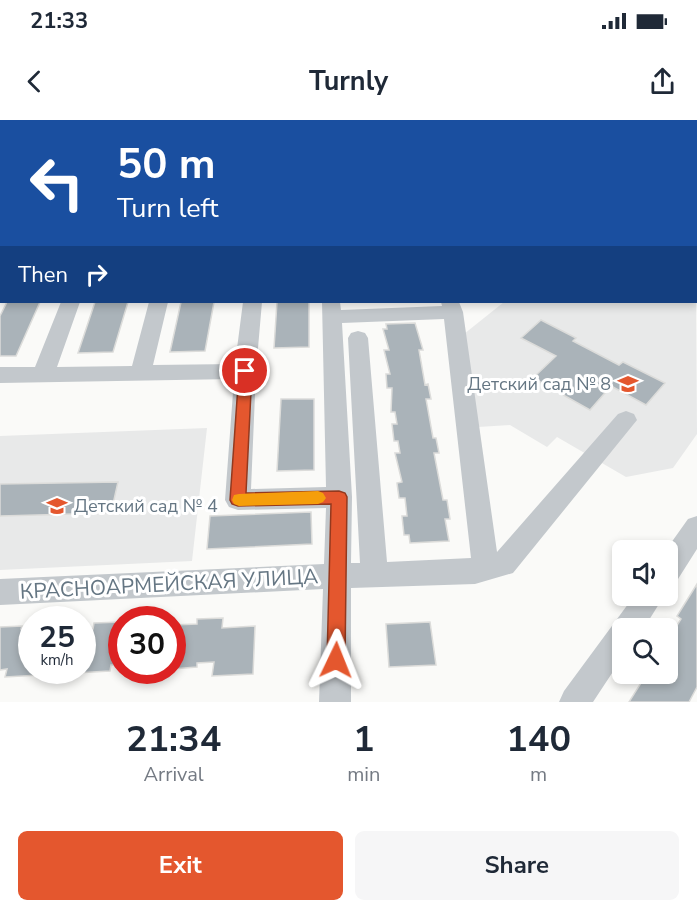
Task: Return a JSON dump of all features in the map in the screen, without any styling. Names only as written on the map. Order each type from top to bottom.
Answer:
[{"type":"street","points":[[43,375],[70,303]]},
{"type":"street","points":[[141,373],[158,303]]},
{"type":"street","points":[[253,303],[245,371],[238,500],[339,497]]},
{"type":"street","points":[[335,702],[339,497],[332,309],[452,307],[485,563],[475,572]]},
{"type":"street","points":[[358,338],[374,576]]},
{"type":"street","points":[[0,375],[245,371]]},
{"type":"street","name":"КРАСНОАРМЕЙСКАЯ УЛИЦА","points":[[0,592],[475,572],[503,564],[626,420]]},
{"type":"street","points":[[678,555],[697,527]]},
{"type":"street","points":[[576,702],[612,649]]},
{"type":"shaded area","points":[[503,303],[696,303],[697,434],[673,468],[626,477],[557,437],[547,447],[510,425],[478,427],[464,334]]},
{"type":"shaded area","points":[[207,428],[192,561],[0,570],[0,436]]},
{"type":"building","points":[[6,303],[40,303],[16,356],[0,356],[0,316]]},
{"type":"building","points":[[95,303],[128,303],[113,352],[78,353]]},
{"type":"building","points":[[181,303],[214,303],[205,351],[170,352]]},
{"type":"building","points":[[277,303],[309,303],[309,347],[274,348]]},
{"type":"building","points":[[541,320],[576,338],[573,341],[619,365],[623,362],[665,383],[646,405],[611,386],[590,410],[533,378],[556,356],[521,338]]},
{"type":"building","points":[[415,323],[423,350],[419,350],[425,385],[428,384],[431,399],[426,399],[433,438],[436,438],[439,453],[434,453],[443,500],[447,500],[450,519],[445,519],[449,541],[410,543],[409,535],[404,535],[402,516],[407,516],[405,498],[399,498],[397,483],[402,482],[395,453],[400,453],[398,441],[394,441],[392,424],[397,424],[395,412],[391,412],[392,388],[387,388],[386,374],[390,374],[384,350],[389,350],[383,329],[387,329],[386,324]]},
{"type":"building","points":[[281,399],[314,399],[314,470],[277,471]]},
{"type":"building","points":[[118,482],[111,513],[0,516],[0,484]]},
{"type":"building","points":[[311,512],[312,544],[207,549],[210,516]]},
{"type":"building","points":[[697,584],[697,687],[689,702],[629,702],[640,684],[678,684],[678,624],[681,619],[677,616]]},
{"type":"building","points":[[223,618],[222,628],[255,626],[253,674],[212,676],[214,662],[197,663],[197,667],[186,668],[186,624],[197,624],[197,619]]},
{"type":"building","points":[[108,622],[108,671],[96,672],[96,623]]},
{"type":"building","points":[[430,622],[436,665],[389,667],[386,624]]},
{"type":"building","points":[[18,626],[18,676],[5,677],[7,669],[0,670],[0,627]]},
{"type":"slow traffic","points":[[239,500],[318,498]]},
{"type":"place","name":"Детский сад № 8","points":[[628,384]]},
{"type":"place","name":"Детский сад № 4","points":[[57,506]]},
{"type":"route","points":[[245,371],[238,500],[339,497],[336,660]]}]
